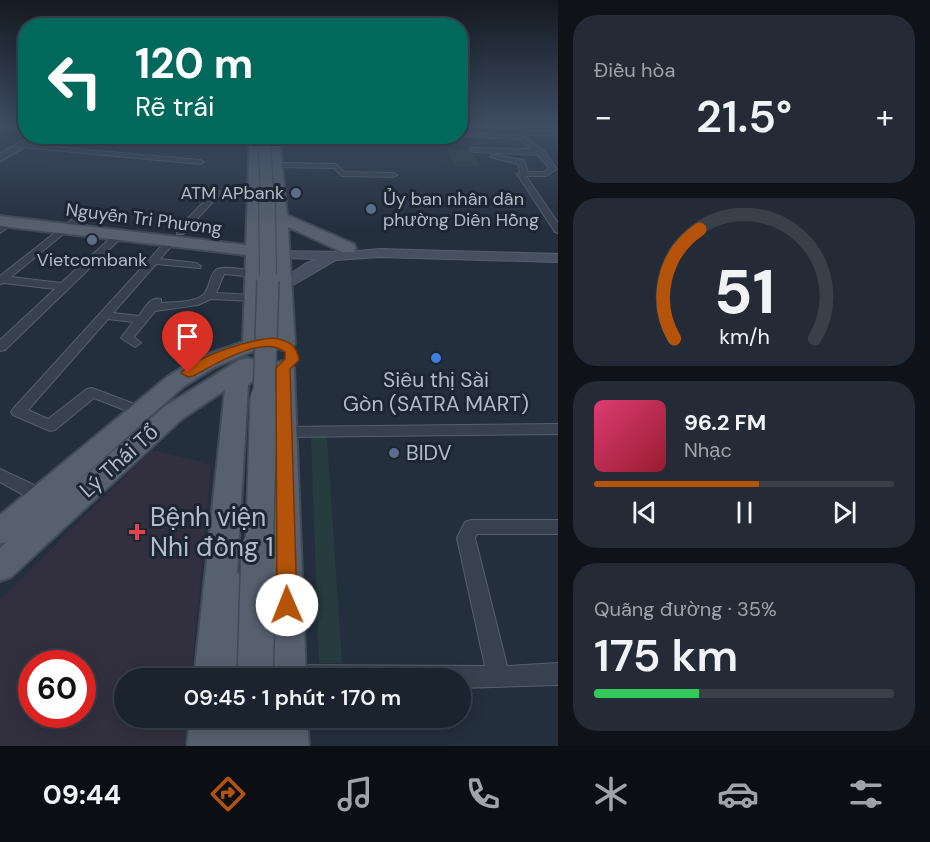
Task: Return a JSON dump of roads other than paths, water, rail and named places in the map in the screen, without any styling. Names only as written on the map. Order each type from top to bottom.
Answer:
[{"type":"main road","points":[[213,668],[227,573],[240,418],[250,359],[256,241],[248,225],[259,160]]},
{"type":"main road","points":[[255,668],[269,247],[262,160]]},
{"type":"main road","points":[[272,160],[278,165],[280,186],[283,432],[296,668]]},
{"type":"main road","points":[[279,213],[347,252]]},
{"type":"main road","name":"Nguyễn Tri Phương","points":[[3,221],[69,224],[174,238]]},
{"type":"main road","name":"Nguyễn Tri Phương","points":[[69,224],[118,236],[256,241],[282,249]]},
{"type":"main road","points":[[282,249],[558,258]]},
{"type":"main road","points":[[282,285],[310,267],[347,252]]},
{"type":"main road","points":[[250,359],[268,341],[283,356]]},
{"type":"main road","name":"Lý Thái Tổ","points":[[0,532],[140,411],[188,373],[220,356],[250,359]]},
{"type":"main road","points":[[250,359],[267,371],[283,356]]},
{"type":"main road","name":"Lý Thái Tổ","points":[[0,567],[154,429],[250,359]]},
{"type":"main road","points":[[200,395],[223,404],[240,418]]},
{"type":"main road","points":[[227,573],[228,668]]},
{"type":"main road","points":[[207,746],[208,728]]},
{"type":"main road","points":[[225,746],[226,728]]},
{"type":"main road","points":[[252,746],[253,728]]},
{"type":"main road","points":[[288,728],[289,746]]},
{"type":"street","points":[[176,160],[200,162]]},
{"type":"street","points":[[510,160],[521,162],[525,174]]},
{"type":"street","points":[[554,164],[554,169],[546,174],[521,174],[558,230]]},
{"type":"street","points":[[278,165],[332,165],[336,166],[342,174],[393,175]]},
{"type":"street","points":[[140,411],[92,392],[50,426],[18,412],[218,192]]},
{"type":"street","points":[[1,280],[69,224]]},
{"type":"street","points":[[0,347],[118,236]]},
{"type":"street","points":[[153,261],[196,266]]},
{"type":"street","points":[[209,296],[220,271],[256,274]]},
{"type":"street","points":[[1,280],[63,287]]},
{"type":"street","points":[[135,343],[127,338],[155,305],[198,302],[209,296],[254,298]]},
{"type":"street","points":[[105,315],[143,320]]},
{"type":"street","points":[[283,432],[558,429]]},
{"type":"street","points":[[0,475],[42,496]]},
{"type":"street","points":[[499,677],[466,538],[471,527],[558,526]]},
{"type":"street","points":[[471,677],[558,674]]},
{"type":"place","name":"ATM APbank","points":[[296,193]]},
{"type":"place","name":"Ủy ban nhân dân phường Diên Hồng","points":[[371,209]]},
{"type":"place","name":"Vietcombank","points":[[92,240]]},
{"type":"place","name":"Siêu thị Sài Gòn (SATRA MART)","points":[[436,358]]},
{"type":"place","name":"BIDV","points":[[394,453]]},
{"type":"place","name":"Bệnh viện Nhi đồng 1","points":[[137,532]]}]
